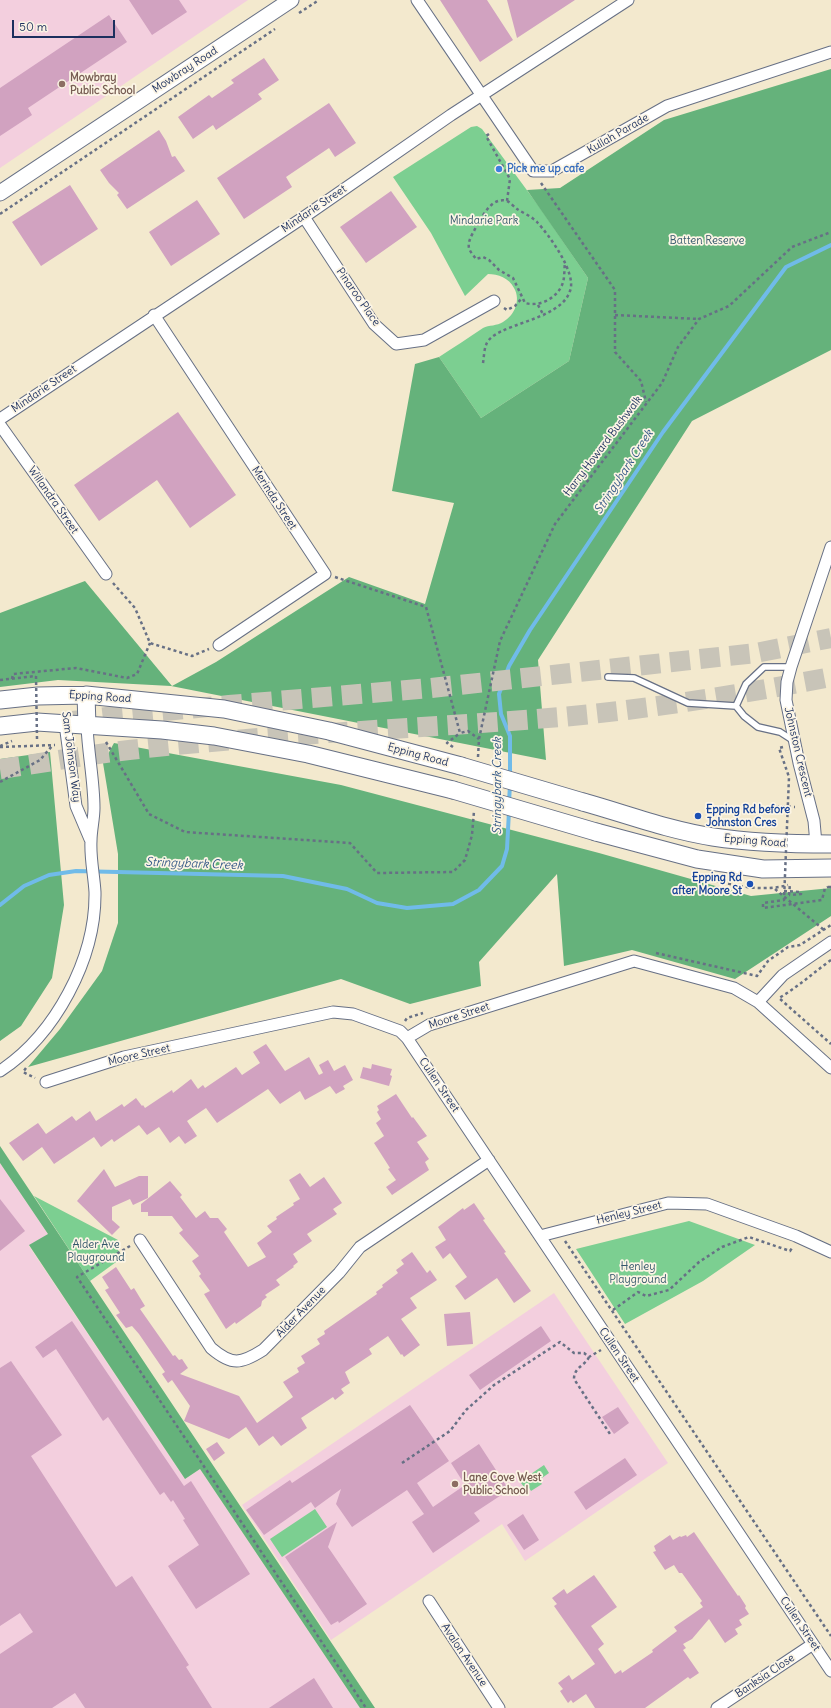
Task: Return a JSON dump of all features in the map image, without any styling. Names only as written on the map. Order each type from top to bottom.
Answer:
[{"type":"main road","name":"Mowbray Road","points":[[0,193],[291,0]]},
{"type":"main road","name":"Epping Road","points":[[0,700],[63,695],[86,695],[188,705],[257,715],[329,731],[461,766],[650,822],[712,837],[768,844],[824,844]]},
{"type":"main road","name":"Sam Johnson Way","points":[[63,695],[65,724]]},
{"type":"main road","name":"Sam Johnson Way","points":[[86,695],[87,726]]},
{"type":"main road","points":[[0,726],[37,722],[162,730],[214,736],[308,754],[453,790],[596,832],[697,859],[762,869],[831,868]]},
{"type":"street","name":"Kullah Parade","points":[[417,0],[533,171],[552,171],[667,106],[831,52]]},
{"type":"street","name":"Mindarie Street","points":[[0,419],[304,217],[451,115],[628,0]]},
{"type":"street","name":"Pinaroo Place","points":[[304,217],[374,324],[396,344],[424,340],[494,301]]},
{"type":"street","name":"Merinda Street","points":[[154,316],[325,574]]},
{"type":"street","name":"Willandra Street","points":[[0,425],[106,574]]},
{"type":"street","name":"Johnston Crescent","points":[[824,844],[814,821],[786,700],[787,682],[791,667],[831,547]]},
{"type":"street","points":[[219,645],[325,574]]},
{"type":"street","name":"Sam Johnson Way","points":[[65,724],[76,806],[90,841]]},
{"type":"street","name":"Sam Johnson Way","points":[[0,1071],[11,1064],[44,1029],[60,1007],[73,983],[88,942],[95,893],[90,841],[94,808],[87,726]]},
{"type":"street","points":[[758,1002],[783,975],[831,942]]},
{"type":"street","name":"Moore Street","points":[[46,1082],[124,1056],[333,1012],[353,1014],[400,1031],[408,1038],[429,1024],[634,961],[734,988],[758,1002],[831,1068]]},
{"type":"street","name":"Cullen Street","points":[[408,1038],[831,1671]]},
{"type":"street","name":"Alder Avenue","points":[[140,1240],[211,1348],[221,1357],[235,1362],[249,1359],[263,1350],[339,1273],[360,1247],[489,1160]]},
{"type":"street","name":"Henley Street","points":[[540,1236],[668,1203],[707,1204],[796,1236],[831,1252]]},
{"type":"street","name":"Avalon Avenue","points":[[428,1601],[499,1708]]},
{"type":"street","name":"Banksia Close","points":[[717,1708],[813,1644]]},
{"type":"lane","points":[[736,706],[746,684],[764,667],[791,667]]},
{"type":"lane","points":[[608,676],[634,678],[688,704],[736,706],[744,716],[758,727],[780,732],[795,741]]},
{"type":"path","points":[[293,17],[319,0]]},
{"type":"path","points":[[0,214],[280,26]]},
{"type":"path","points":[[490,134],[486,136],[510,179],[507,201]]},
{"type":"path","points":[[549,195],[615,290],[615,352],[641,381],[646,403]]},
{"type":"path","points":[[483,363],[486,344],[496,334],[544,316],[564,302],[570,291],[572,281],[565,263],[550,237],[536,221],[507,201],[498,202],[486,208],[470,241],[469,248],[476,259],[483,257],[489,260],[499,270],[514,278],[525,303],[538,305],[556,295],[563,284],[565,263]]},
{"type":"path","name":"Harry Howard Bushwalk","points":[[460,733],[468,731],[479,739],[500,641],[555,524],[662,383],[678,346],[699,319],[729,306],[792,247],[831,232]]},
{"type":"path","points":[[494,301],[507,310],[515,306],[522,298]]},
{"type":"path","points":[[538,305],[544,316]]},
{"type":"path","points":[[615,315],[699,319]]},
{"type":"path","points":[[12,679],[13,674],[76,668],[127,678],[137,674],[150,644],[135,608],[106,574]]},
{"type":"path","points":[[325,574],[426,607],[460,733],[447,743],[455,749]]},
{"type":"path","points":[[150,644],[192,656],[219,645]]},
{"type":"path","points":[[0,680],[36,676],[37,739]]},
{"type":"path","points":[[104,739],[149,814],[185,832],[350,843],[378,873],[454,872],[465,860],[472,835],[474,815]]},
{"type":"path","points":[[0,746],[12,741]]},
{"type":"path","points":[[0,746],[52,745],[40,760],[0,782]]},
{"type":"path","points":[[783,747],[780,748],[789,777],[784,900],[763,903],[763,908],[822,900],[825,888],[829,887]]},
{"type":"path","points":[[787,810],[770,809],[771,806],[795,807]]},
{"type":"path","points":[[784,891],[801,892],[801,894],[789,895],[790,884]]},
{"type":"path","points":[[774,888],[824,930]]},
{"type":"path","points":[[831,960],[805,978],[795,988],[779,998],[831,1044]]},
{"type":"path","points":[[558,1231],[613,1310],[831,1636]]},
{"type":"path","points":[[613,1310],[638,1292],[646,1296],[669,1290],[699,1262],[722,1247],[749,1237],[790,1251],[796,1236]]},
{"type":"path","points":[[140,1240],[77,1277],[366,1708]]},
{"type":"path","points":[[402,1463],[450,1432],[466,1410],[494,1384],[560,1342],[574,1353],[584,1353],[590,1357]]},
{"type":"path","points":[[610,1434],[574,1380],[574,1374],[577,1369],[588,1361],[590,1357],[612,1344]]},
{"type":"shaded area","name":"Mowbray Public School","points":[[0,0],[248,0],[0,168]]},
{"type":"shaded area","points":[[0,1163],[48,1234],[29,1246],[185,1479],[200,1469],[360,1708],[0,1708]]},
{"type":"shaded area","name":"Lane Cove West Public School","points":[[554,1293],[668,1463],[525,1561],[502,1524],[331,1640],[242,1505]]},
{"type":"green space","name":"Batten Reserve","points":[[831,69],[831,350],[692,421],[538,660],[546,760],[171,686],[58,680],[0,687],[0,613],[85,581],[172,686],[216,662],[349,577],[425,604],[454,503],[392,491],[415,364],[439,357],[481,418],[569,361],[588,278],[527,190],[560,188],[664,120]]},
{"type":"green space","name":"Mindarie Park","points":[[477,126],[482,129],[540,208],[588,278],[569,361],[481,418],[439,357],[483,328],[498,324],[507,319],[516,307],[516,293],[512,285],[506,279],[488,274],[465,296],[431,233],[393,177],[471,127]]},
{"type":"green space","points":[[114,743],[341,785],[599,853],[751,896],[831,888],[831,916],[735,979],[632,950],[564,966],[557,874],[479,962],[481,986],[410,1004],[341,979],[28,1067],[60,1029],[102,971],[118,923],[118,854],[103,763]]},
{"type":"green space","points":[[50,752],[64,905],[52,978],[21,1026],[0,1041],[0,759]]},
{"type":"green space","points":[[0,1146],[375,1708],[360,1708],[200,1469],[185,1479],[29,1245],[48,1234],[0,1163]]},
{"type":"green space","name":"Alder Ave Playground","points":[[34,1196],[118,1240],[118,1250],[123,1257],[90,1281]]},
{"type":"green space","name":"Henley Playground","points":[[689,1221],[755,1245],[703,1281],[625,1324],[576,1249]]},
{"type":"green space","points":[[544,1465],[549,1473],[539,1480],[542,1484],[531,1491],[528,1486],[525,1488],[521,1483],[523,1481],[522,1480]]},
{"type":"green space","points":[[315,1509],[327,1527],[282,1557],[270,1539]]},
{"type":"building","points":[[129,0],[179,0],[187,12],[152,35]]},
{"type":"building","points":[[440,0],[487,0],[513,40],[480,62]]},
{"type":"building","points":[[507,0],[575,0],[517,38]]},
{"type":"building","points":[[109,15],[127,42],[28,108],[32,115],[0,136],[0,88]]},
{"type":"building","points":[[264,58],[279,80],[258,94],[262,99],[216,130],[213,125],[193,139],[178,117],[209,95],[212,98],[234,83],[231,80]]},
{"type":"building","points":[[329,103],[356,143],[335,157],[329,148],[286,177],[292,187],[244,219],[217,178]]},
{"type":"building","points":[[159,130],[166,141],[172,157],[175,156],[185,171],[127,209],[117,195],[119,193],[109,183],[100,170]]},
{"type":"building","points":[[70,185],[98,229],[41,266],[12,222]]},
{"type":"building","points":[[391,191],[417,227],[366,263],[340,227]]},
{"type":"building","points":[[197,200],[220,234],[171,266],[149,232]]},
{"type":"building","points":[[178,412],[236,495],[190,528],[157,480],[99,521],[74,485]]},
{"type":"building","points":[[266,1044],[285,1071],[309,1057],[319,1075],[323,1073],[319,1065],[328,1060],[334,1071],[345,1065],[353,1080],[343,1086],[345,1089],[336,1094],[330,1086],[305,1100],[300,1091],[280,1104],[268,1089],[217,1123],[206,1108],[187,1121],[197,1136],[185,1144],[179,1136],[170,1143],[159,1127],[147,1135],[139,1125],[114,1142],[112,1139],[101,1147],[94,1137],[54,1164],[42,1147],[23,1161],[9,1143],[38,1123],[46,1134],[72,1116],[76,1121],[90,1111],[96,1121],[122,1104],[124,1107],[136,1098],[145,1108],[172,1090],[173,1093],[191,1079],[198,1089],[203,1085],[205,1088],[236,1067],[242,1075],[260,1063],[253,1052]]},
{"type":"building","points":[[372,1064],[392,1069],[390,1075],[392,1076],[389,1086],[360,1078],[363,1067],[371,1069]]},
{"type":"building","points":[[396,1094],[412,1118],[413,1117],[427,1136],[417,1142],[429,1159],[425,1162],[429,1170],[392,1195],[386,1187],[396,1180],[388,1169],[390,1168],[374,1143],[384,1136],[376,1123],[381,1119],[377,1112],[379,1110],[377,1106]]},
{"type":"building","points":[[104,1169],[115,1187],[139,1176],[148,1176],[148,1198],[133,1205],[130,1199],[112,1207],[112,1220],[120,1227],[112,1235],[77,1201]]},
{"type":"building","points":[[300,1173],[310,1187],[324,1177],[342,1203],[333,1209],[337,1214],[307,1234],[312,1241],[293,1254],[298,1262],[293,1266],[294,1267],[276,1280],[280,1285],[265,1295],[267,1297],[262,1301],[261,1306],[236,1324],[235,1322],[226,1329],[204,1294],[210,1291],[199,1276],[201,1274],[192,1261],[199,1256],[179,1233],[183,1230],[172,1216],[148,1216],[148,1212],[141,1212],[141,1204],[170,1181],[182,1195],[180,1197],[196,1218],[205,1211],[210,1218],[218,1218],[227,1229],[224,1232],[248,1267],[266,1257],[257,1243],[272,1232],[267,1226],[277,1219],[276,1217],[294,1205],[293,1203],[300,1199],[289,1180]]},
{"type":"building","points":[[0,1199],[25,1231],[0,1251]]},
{"type":"building","points":[[474,1203],[485,1219],[483,1220],[506,1252],[504,1253],[531,1291],[514,1303],[497,1278],[465,1300],[455,1286],[467,1277],[450,1253],[443,1259],[435,1247],[446,1240],[438,1227],[463,1208],[464,1210]]},
{"type":"building","points":[[412,1252],[427,1273],[430,1270],[437,1280],[410,1298],[417,1308],[401,1319],[420,1345],[404,1357],[388,1336],[369,1349],[372,1354],[345,1372],[350,1383],[341,1389],[344,1393],[335,1400],[333,1397],[301,1418],[307,1428],[281,1446],[273,1436],[259,1446],[246,1427],[229,1439],[184,1421],[190,1406],[172,1380],[168,1383],[162,1374],[165,1372],[139,1334],[132,1326],[126,1328],[116,1315],[120,1313],[105,1290],[109,1288],[102,1277],[116,1267],[131,1290],[134,1288],[145,1306],[140,1309],[173,1356],[175,1355],[179,1360],[182,1359],[188,1368],[180,1374],[239,1396],[257,1423],[293,1397],[283,1382],[299,1372],[297,1368],[305,1363],[301,1356],[320,1344],[317,1339],[325,1334],[324,1331],[377,1294],[376,1292],[383,1287],[382,1285],[398,1273],[396,1270],[404,1264],[401,1260]]},
{"type":"building","points":[[470,1312],[473,1344],[447,1346],[444,1314]]},
{"type":"building","points":[[72,1321],[184,1486],[191,1481],[250,1574],[196,1609],[168,1566],[199,1545],[183,1520],[185,1519],[173,1500],[171,1502],[164,1492],[160,1495],[108,1417],[103,1421],[56,1349],[43,1358],[35,1347]]},
{"type":"building","points":[[541,1326],[551,1341],[480,1390],[469,1375]]},
{"type":"building","points":[[11,1361],[62,1435],[31,1456],[116,1587],[132,1576],[189,1665],[186,1667],[212,1708],[85,1708],[75,1693],[52,1708],[0,1708],[0,1654],[33,1632],[20,1613],[0,1626],[0,1368]]},
{"type":"building","points":[[410,1405],[449,1461],[417,1483],[433,1507],[465,1485],[451,1463],[479,1444],[509,1490],[474,1513],[480,1521],[433,1553],[412,1522],[424,1514],[407,1490],[352,1527],[336,1504],[341,1489],[315,1508],[311,1502],[264,1535],[246,1510],[290,1480],[292,1483]]},
{"type":"building","points":[[618,1407],[629,1423],[614,1434],[602,1417]]},
{"type":"building","points":[[217,1442],[225,1453],[214,1461],[206,1449]]},
{"type":"building","points":[[625,1458],[637,1475],[586,1510],[574,1492]]},
{"type":"building","points":[[523,1514],[539,1540],[524,1550],[507,1525]]},
{"type":"building","points":[[337,1522],[328,1547],[367,1604],[339,1623],[338,1621],[331,1625],[285,1557]]},
{"type":"building","points":[[694,1532],[746,1606],[745,1608],[749,1614],[739,1620],[742,1625],[735,1629],[738,1634],[725,1643],[709,1619],[692,1639],[683,1644],[686,1648],[683,1650],[699,1673],[690,1679],[688,1677],[645,1708],[595,1708],[586,1694],[573,1703],[571,1700],[568,1703],[560,1691],[563,1689],[558,1683],[569,1675],[572,1680],[595,1664],[554,1606],[557,1604],[552,1598],[564,1589],[567,1594],[594,1575],[617,1607],[591,1626],[604,1644],[598,1649],[615,1674],[621,1670],[622,1673],[653,1652],[652,1650],[677,1631],[674,1627],[703,1607],[700,1603],[702,1601],[682,1573],[679,1573],[674,1565],[665,1570],[653,1552],[656,1551],[654,1546],[670,1535],[673,1540],[680,1536],[686,1535],[687,1537]]},
{"type":"building","points":[[314,1678],[333,1708],[269,1708]]},
{"type":"waterway","name":"Stringybark Creek","points":[[510,776],[510,736],[501,714],[499,694],[509,666],[530,630],[663,432],[786,267],[831,245]]},
{"type":"waterway","name":"Stringybark Creek","points":[[509,802],[510,785]]},
{"type":"waterway","name":"Stringybark Creek","points":[[0,905],[24,886],[49,875],[76,871],[283,876],[347,889],[377,903],[407,908],[453,904],[479,890],[502,866],[507,849],[509,811]]},
{"type":"tunnel","points":[[73,721],[229,705],[431,688],[756,653],[831,638]]},
{"type":"tunnel","points":[[0,769],[113,752],[183,744],[595,714],[696,700],[831,677]]},
{"type":"place","name":"Mowbray Public School","points":[[62,84]]},
{"type":"place","name":"Pick me up cafe","points":[[499,169]]},
{"type":"place","name":"Epping Rd before Johnston Cres","points":[[698,816]]},
{"type":"place","name":"Epping Rd after Moore St","points":[[750,884]]},
{"type":"place","name":"Lane Cove West Public School","points":[[455,1484]]}]
